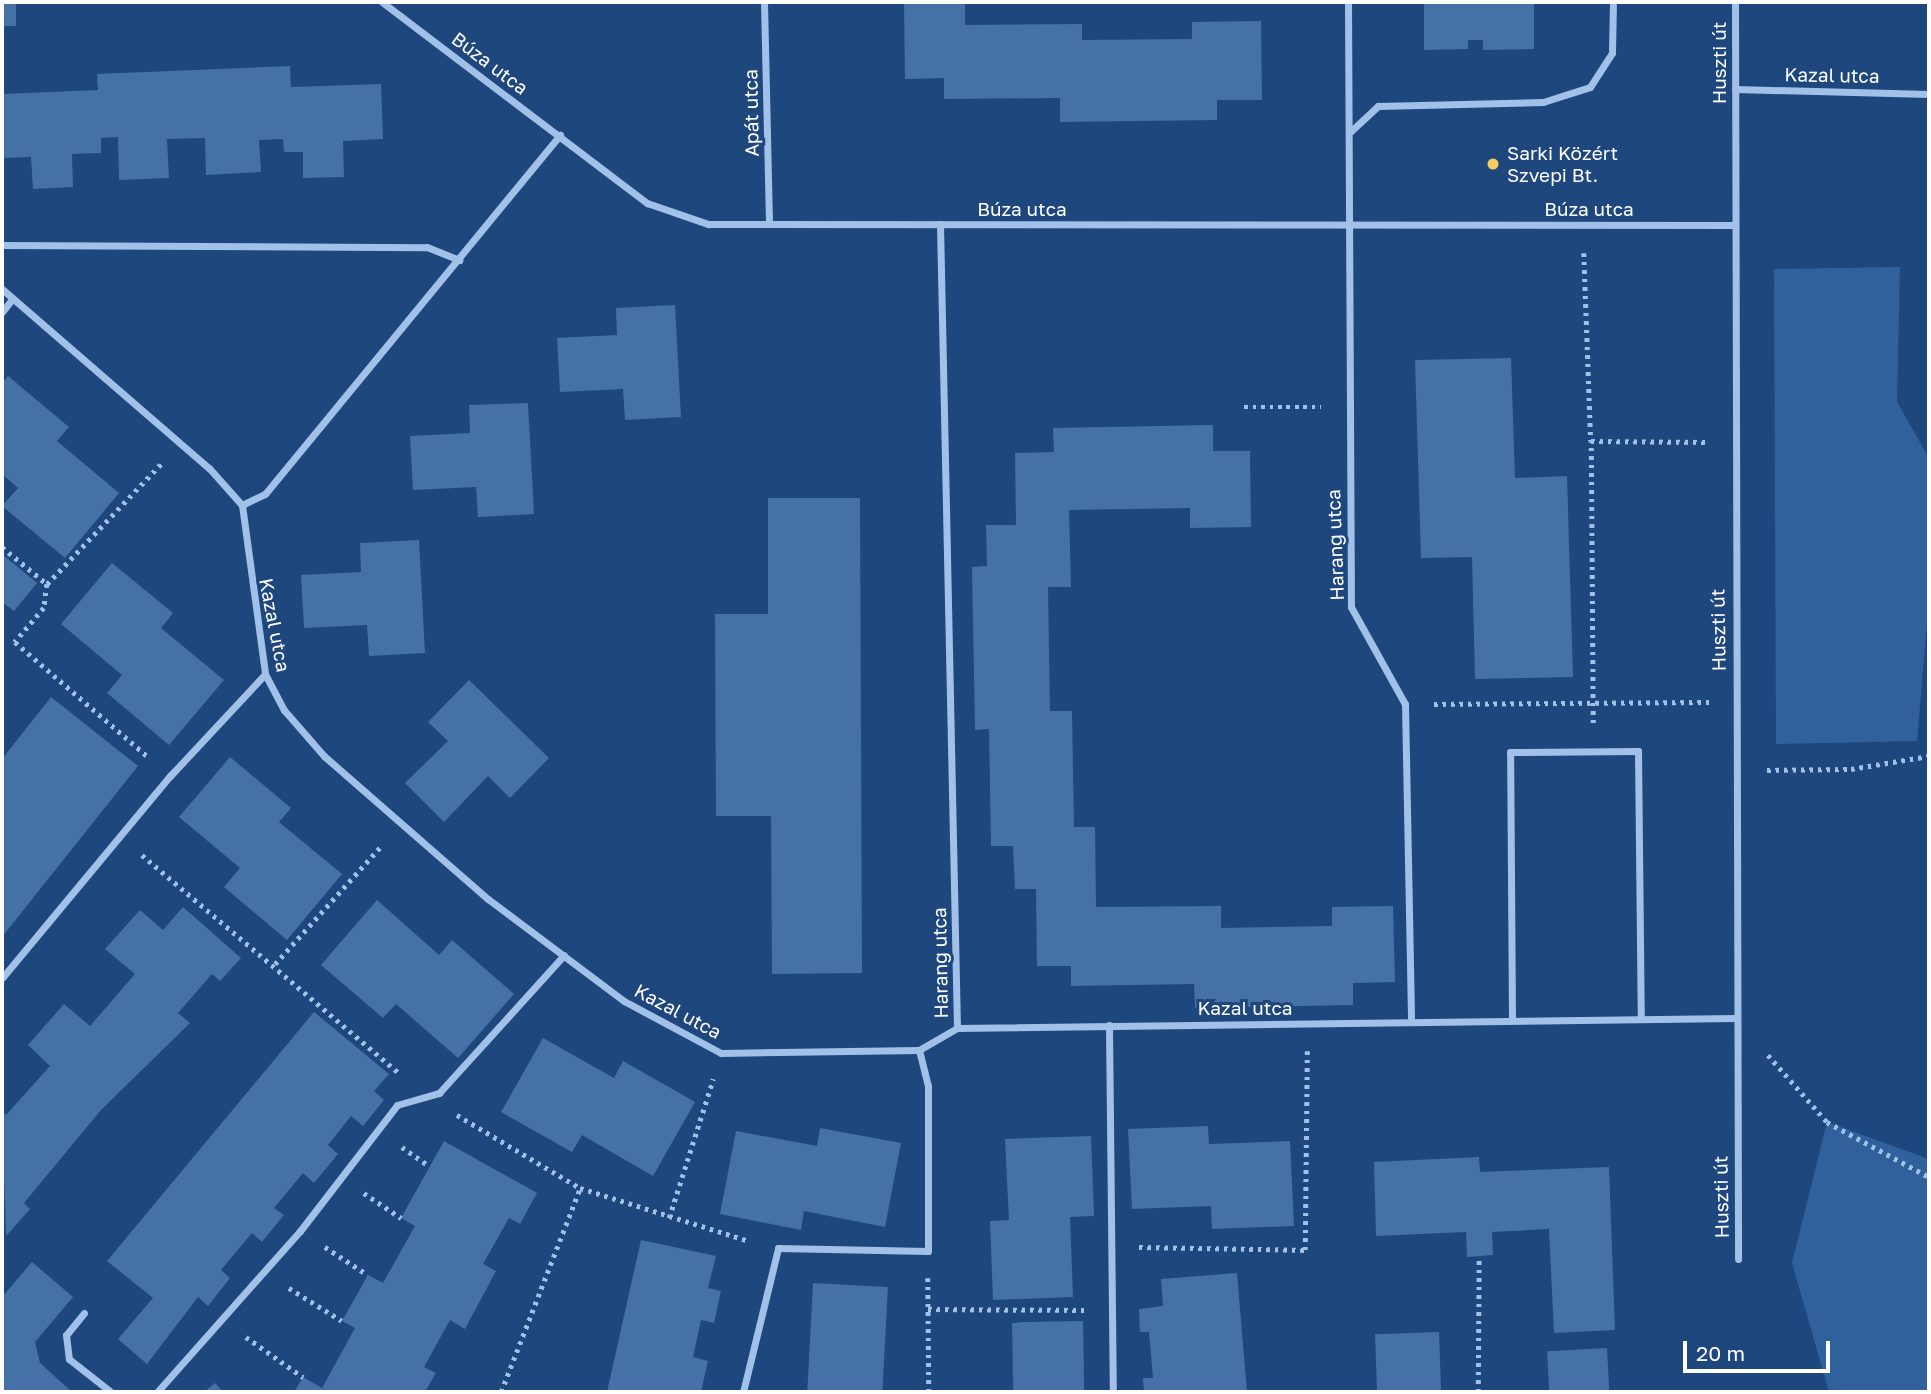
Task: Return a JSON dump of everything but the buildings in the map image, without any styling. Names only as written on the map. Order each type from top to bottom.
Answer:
[{"type":"street","name":"Búza utca","points":[[382,2],[669,213],[708,224],[1734,225]]},
{"type":"street","name":"Apát utca","points":[[764,2],[769,224]]},
{"type":"street","name":"Harang utca","points":[[1348,2],[1351,607],[1405,704],[1411,1019]]},
{"type":"street","points":[[1350,133],[1378,106],[1543,102],[1590,87],[1612,52],[1614,2]]},
{"type":"street","name":"Huszti út","points":[[1735,2],[1732,442],[1738,1259]]},
{"type":"street","name":"Kazal utca","points":[[1735,89],[1929,93]]},
{"type":"street","points":[[2,289],[242,505],[265,494],[560,135]]},
{"type":"street","name":"Harang utca","points":[[940,224],[957,1028]]},
{"type":"street","points":[[2,245],[427,247],[459,260]]},
{"type":"street","points":[[2,312],[12,299]]},
{"type":"street","name":"Kazal utca","points":[[242,505],[265,674],[284,710],[324,756],[401,824],[624,1001],[721,1053],[919,1050],[957,1028],[1411,1019],[1735,1018]]},
{"type":"street","points":[[2,978],[170,776],[265,674]]},
{"type":"street","points":[[1512,1019],[1510,752],[1638,751],[1641,1019]]},
{"type":"street","points":[[157,1392],[300,1231],[339,1176],[397,1105],[417,1095],[439,1093],[564,955]]},
{"type":"street","points":[[1109,1025],[1107,1247],[1113,1392]]},
{"type":"street","points":[[743,1392],[778,1248],[928,1251],[928,1086],[919,1050]]},
{"type":"street","points":[[84,1313],[66,1335],[69,1359],[111,1392]]},
{"type":"path","points":[[1583,225],[1591,441],[1593,751]]},
{"type":"path","points":[[1244,407],[1350,407]]},
{"type":"path","points":[[1591,441],[1732,442]]},
{"type":"path","points":[[170,776],[15,642],[44,608],[47,584],[178,445]]},
{"type":"path","points":[[2,547],[47,584]]},
{"type":"path","points":[[1405,704],[1735,702]]},
{"type":"path","points":[[1734,770],[1851,769],[1929,756]]},
{"type":"path","points":[[275,964],[401,824]]},
{"type":"path","points":[[120,837],[275,964],[417,1095]]},
{"type":"path","points":[[1735,1018],[1827,1122],[1929,1177]]},
{"type":"path","points":[[1107,1247],[1306,1250],[1307,1023]]},
{"type":"path","points":[[669,1218],[721,1053]]},
{"type":"path","points":[[439,1093],[457,1115],[580,1188],[669,1218],[778,1248]]},
{"type":"path","points":[[339,1176],[401,1218]]},
{"type":"path","points":[[501,1392],[580,1188]]},
{"type":"path","points":[[300,1231],[368,1275]]},
{"type":"path","points":[[928,1251],[929,1392]]},
{"type":"path","points":[[1478,1392],[1479,1256]]},
{"type":"path","points":[[264,1272],[342,1321]]},
{"type":"path","points":[[928,1309],[1109,1311]]},
{"type":"path","points":[[220,1320],[303,1377]]},
{"type":"shaded area","points":[[1900,267],[1897,402],[1929,458],[1929,600],[1917,741],[1776,744],[1774,269]]},
{"type":"shaded area","points":[[1827,1122],[1929,1159],[1929,1392],[1829,1392],[1792,1263]]},
{"type":"place","name":"Sarki Közért Szvepi Bt.","points":[[1493,164]]}]
